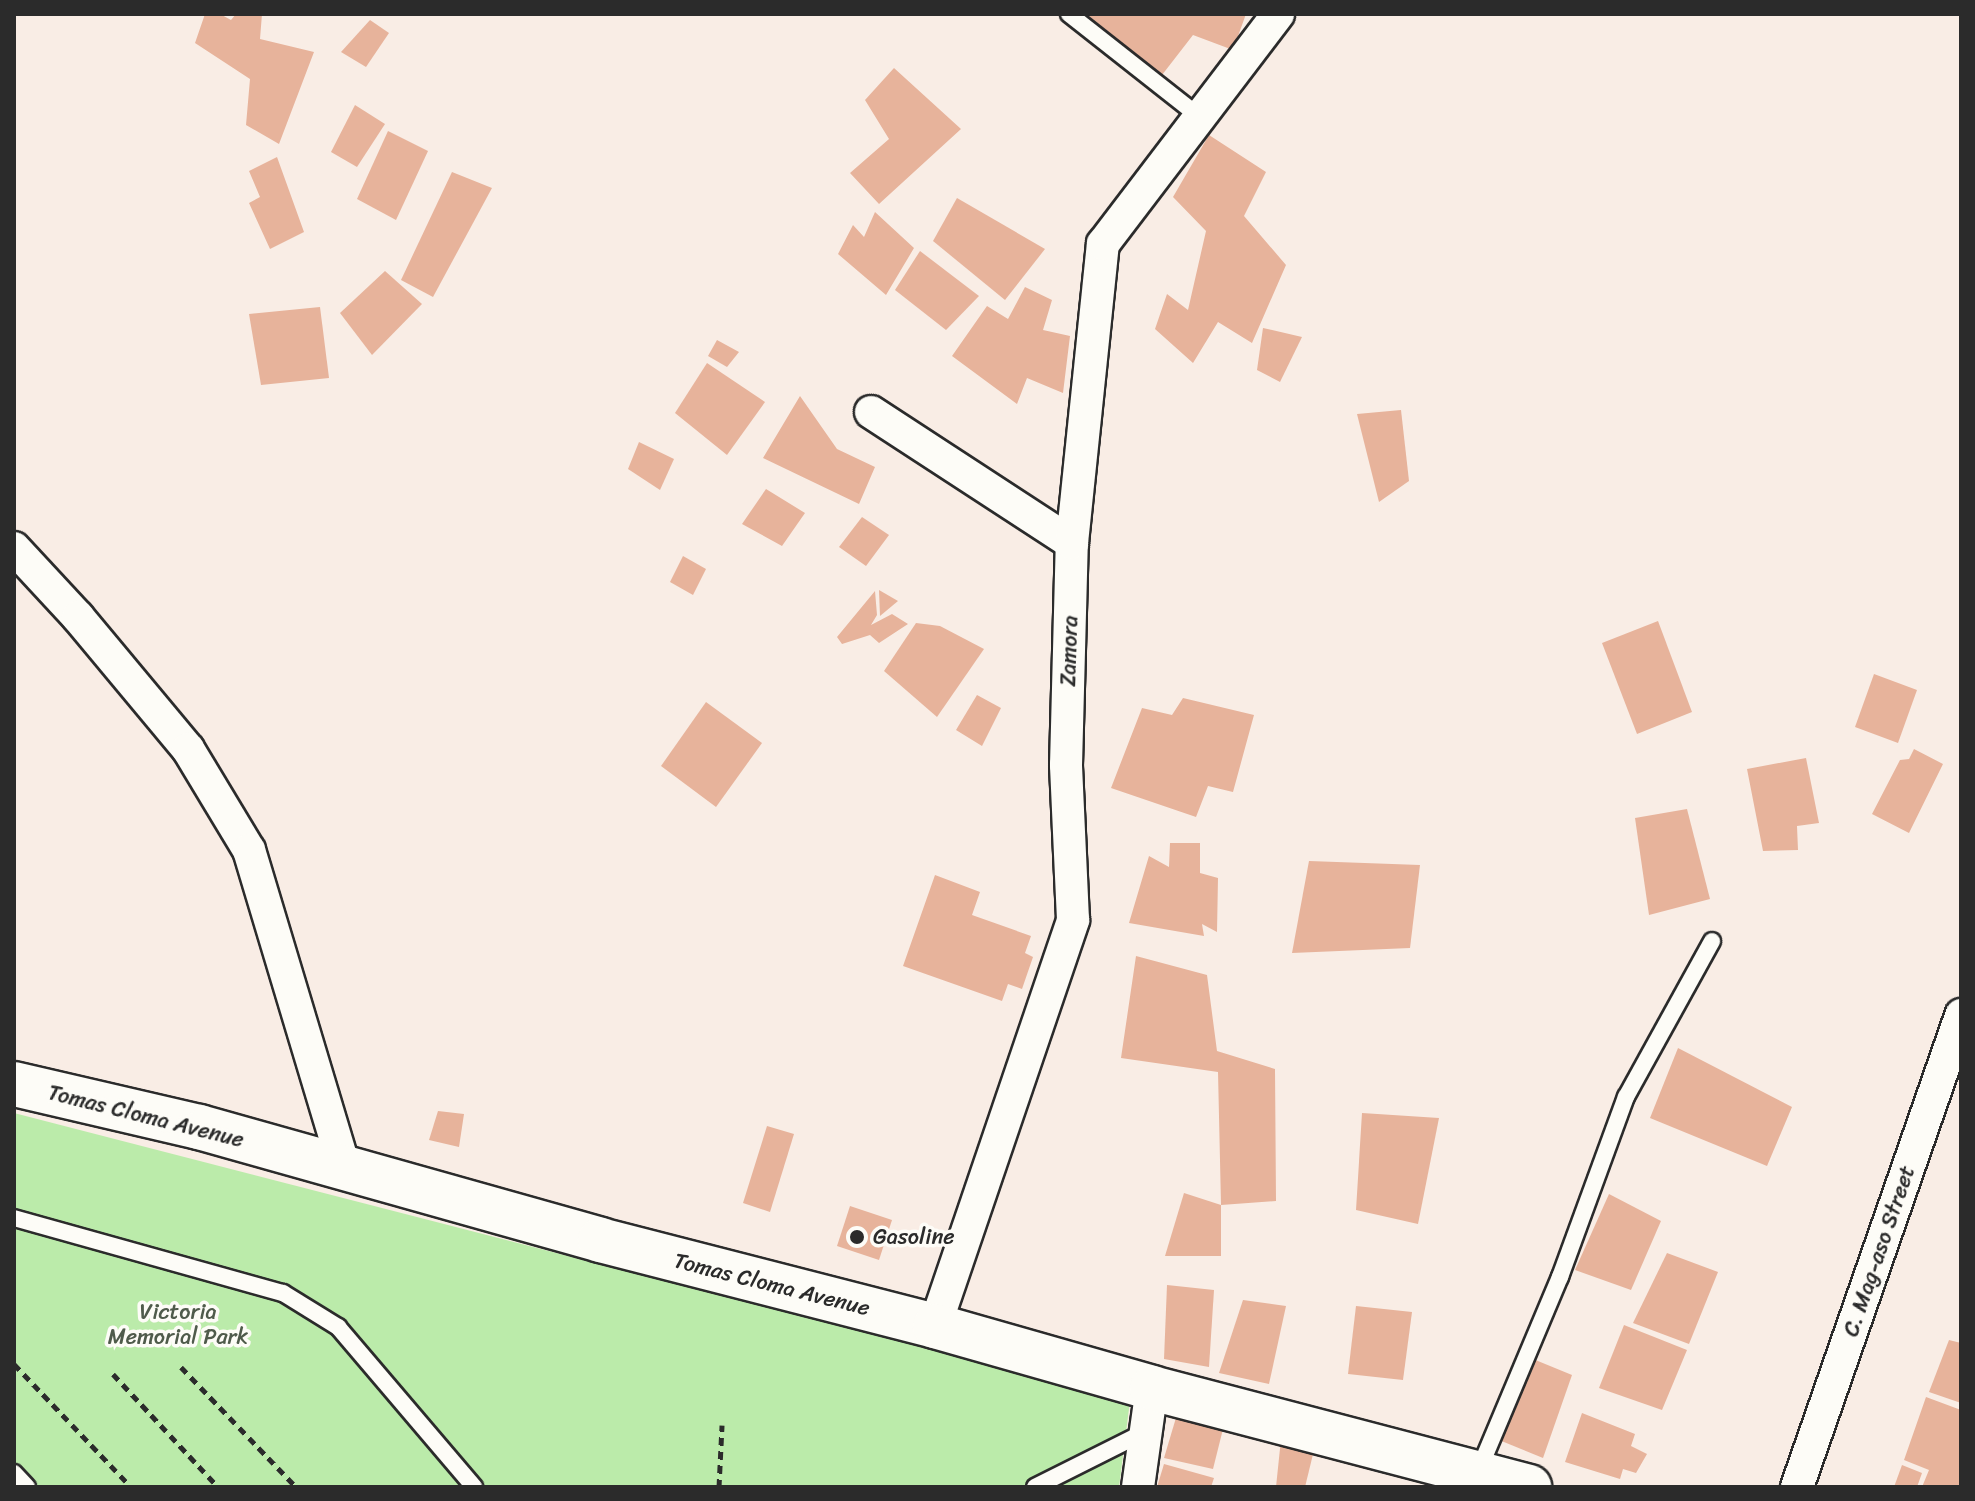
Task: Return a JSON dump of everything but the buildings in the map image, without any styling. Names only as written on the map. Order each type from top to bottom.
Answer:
[{"type":"main road","name":"Tomas Cloma Avenue","points":[[14,1084],[199,1127],[600,1240],[935,1326],[1152,1388],[1529,1487]]},
{"type":"street","name":"Zamora","points":[[935,1326],[1073,920],[1066,765],[1072,543],[1103,244],[1278,14]]},
{"type":"street","points":[[871,412],[1072,543]]},
{"type":"street","points":[[14,548],[78,617],[188,749],[249,850],[344,1167]]},
{"type":"street","name":"C. Mag-aso Street","points":[[1797,1487],[1961,1015]]},
{"type":"street","points":[[1138,1487],[1152,1388]]},
{"type":"lane","points":[[1069,14],[1200,117]]},
{"type":"lane","points":[[1477,1473],[1560,1277],[1626,1097],[1712,941]]},
{"type":"lane","points":[[14,1218],[283,1293],[338,1327],[474,1487]]},
{"type":"lane","points":[[1035,1487],[1145,1432]]},
{"type":"lane","points":[[14,1473],[27,1487]]},
{"type":"path","points":[[14,1364],[131,1487]]},
{"type":"path","points":[[181,1367],[296,1487]]},
{"type":"path","points":[[113,1374],[218,1487]]},
{"type":"path","points":[[719,1487],[722,1425]]},
{"type":"green space","name":"Victoria Memorial Park","points":[[14,1113],[1130,1401],[1119,1487],[14,1487]]},
{"type":"place","name":"Gasoline","points":[[857,1237]]}]
